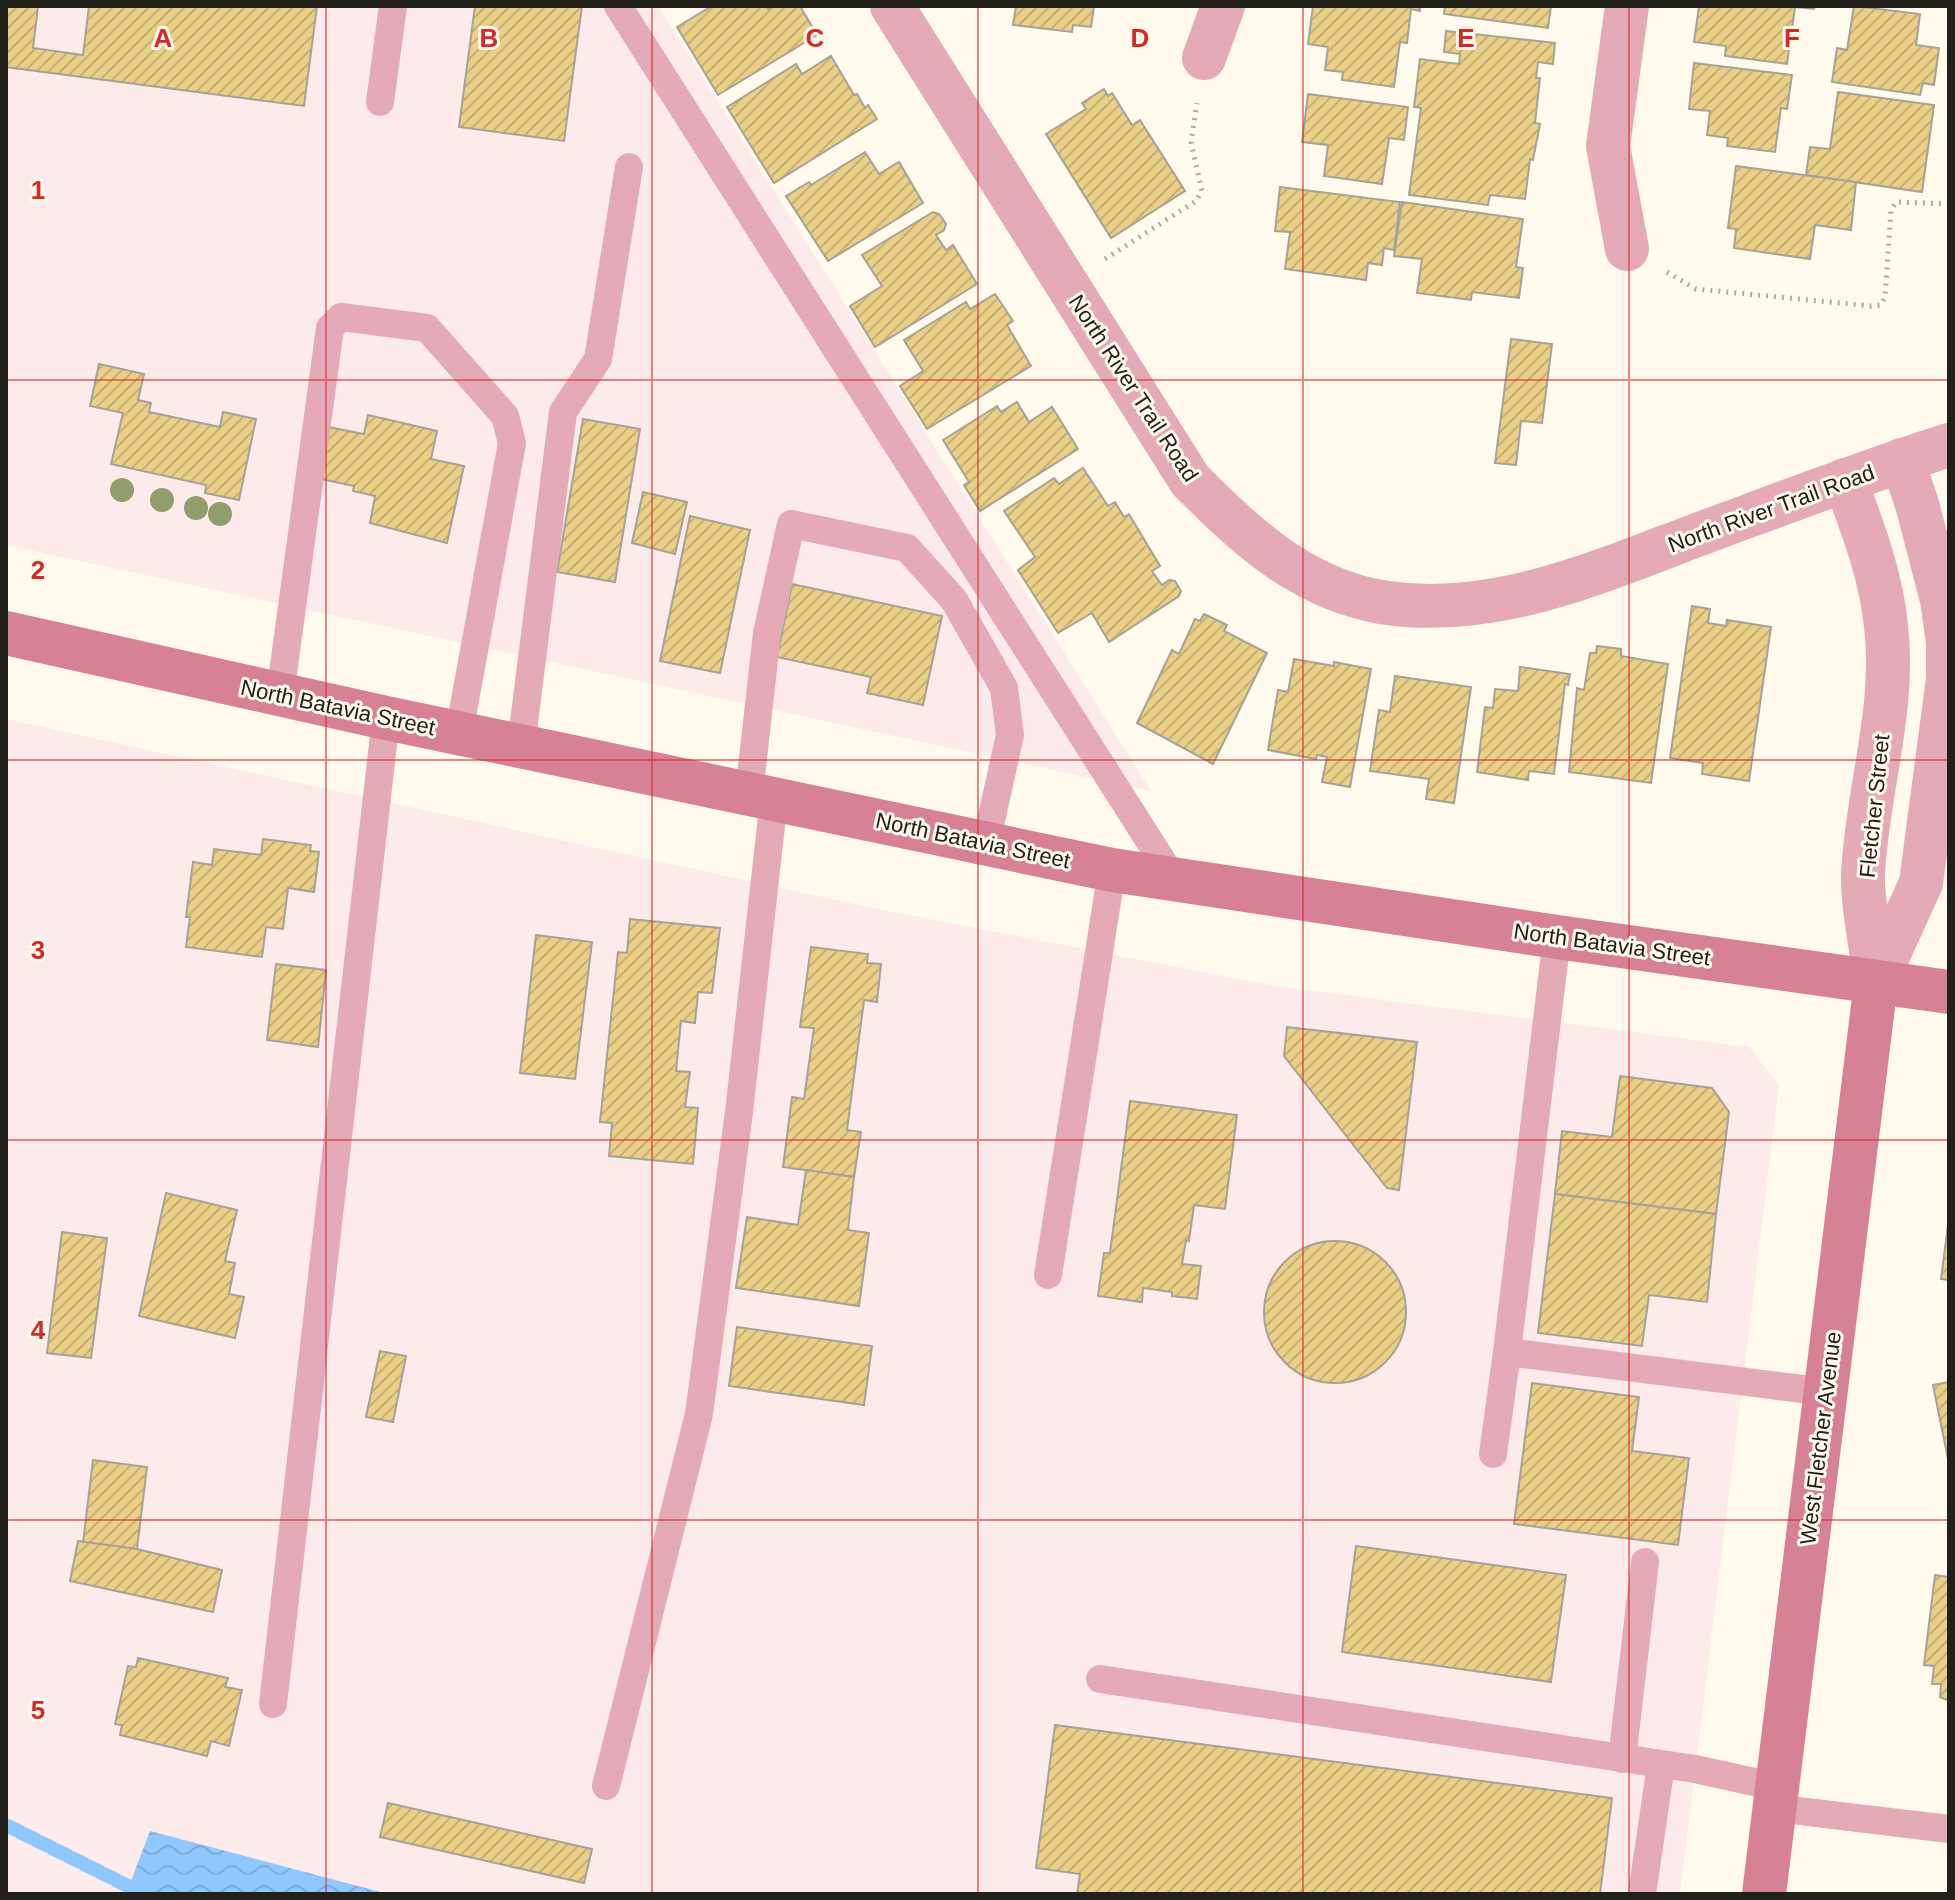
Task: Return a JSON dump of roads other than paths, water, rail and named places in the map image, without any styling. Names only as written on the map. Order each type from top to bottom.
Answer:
[{"type":"main road","name":"North Batavia Street","points":[[6,633],[386,718],[1112,870],[1949,992]]},
{"type":"main road","name":"West Fletcher Avenue","points":[[1764,1894],[1876,982]]},
{"type":"street","name":"North River Trail Road","points":[[892,6],[1190,480],[1239,530],[1284,563],[1325,585],[1379,602],[1431,607],[1484,604],[1589,575],[1845,480],[1949,445]]},
{"type":"street","points":[[1204,58],[1223,6]]},
{"type":"street","points":[[1627,6],[1608,146],[1627,249]]},
{"type":"street","points":[[1876,982],[1921,883],[1948,679],[1948,643],[1942,600],[1902,460]]},
{"type":"street","name":"Fletcher Street","points":[[1845,480],[1877,570],[1887,627],[1884,716],[1863,876],[1876,982]]},
{"type":"lane","points":[[380,102],[393,6]]},
{"type":"lane","points":[[618,6],[1175,881]]},
{"type":"lane","points":[[521,746],[563,412],[598,359],[629,167]]},
{"type":"lane","points":[[280,695],[330,328],[341,317],[427,328],[505,416],[512,443],[459,733]]},
{"type":"lane","points":[[606,1786],[699,1414],[739,1112],[762,796],[767,633],[791,524],[907,548],[954,600],[1004,688],[1010,735],[986,843]]},
{"type":"lane","points":[[273,1704],[386,718]]},
{"type":"lane","points":[[1048,1275],[1112,870]]},
{"type":"lane","points":[[1493,1454],[1557,937]]},
{"type":"lane","points":[[1507,1352],[1826,1392]]},
{"type":"lane","points":[[1622,1759],[1645,1562]]},
{"type":"lane","points":[[1100,1679],[1705,1771],[1775,1798],[1949,1829]]},
{"type":"lane","points":[[1642,1894],[1661,1765]]},
{"type":"water","points":[[150,1831],[388,1894],[126,1894]]},
{"type":"waterway","points":[[6,1825],[144,1894]]}]
